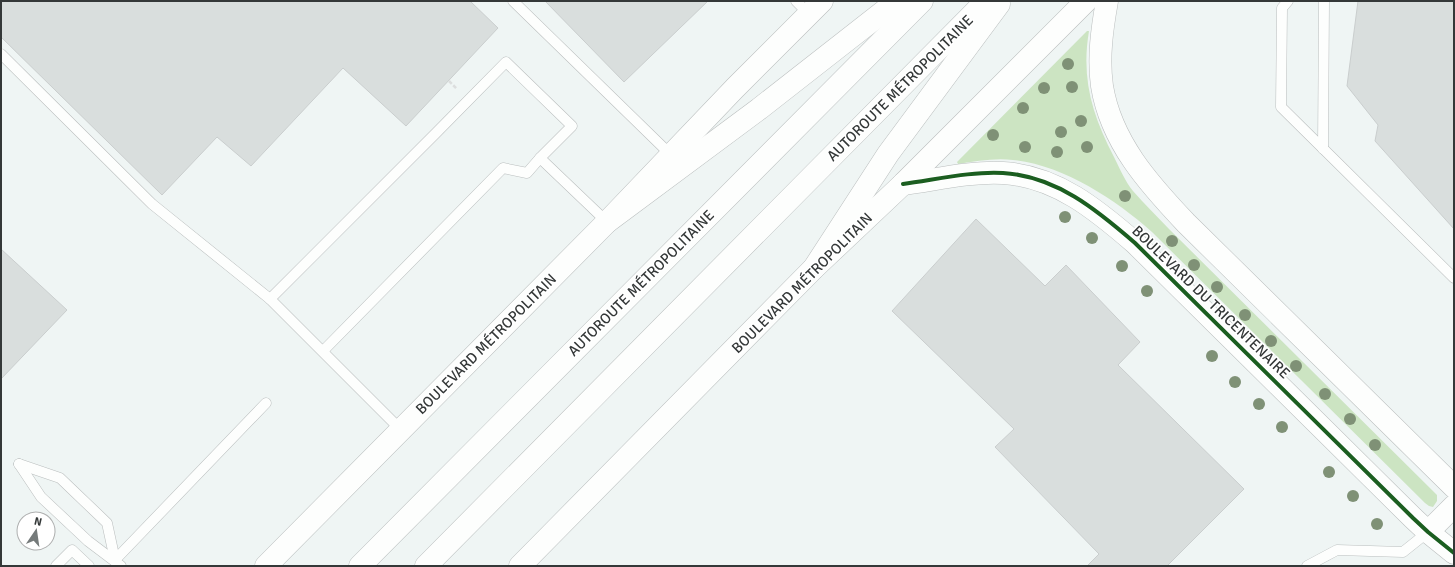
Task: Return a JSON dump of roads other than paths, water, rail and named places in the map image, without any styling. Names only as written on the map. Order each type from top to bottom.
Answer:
[{"type":"main road","points":[[607,222],[759,109],[897,1]]},
{"type":"main road","name":"AUTOROUTE MÉTROPOLITAINE","points":[[360,566],[922,1]]},
{"type":"main road","name":"AUTOROUTE MÉTROPOLITAINE","points":[[426,566],[986,1]]},
{"type":"main road","points":[[814,268],[888,154],[1001,1]]},
{"type":"main road","name":"BOULEVARD MÉTROPOLITAIN","points":[[520,566],[814,268],[903,184],[1086,1]]},
{"type":"main road","points":[[1107,1],[1102,26],[1102,87],[1108,109],[1120,139],[1140,171],[1186,223],[1454,487]]},
{"type":"main road","name":"BOULEVARD MÉTROPOLITAIN","points":[[266,566],[607,222],[735,88],[809,5]]},
{"type":"main road","name":"BOULEVARD DU TRICENTENAIRE","points":[[903,184],[1002,172],[1038,179],[1076,196],[1109,220],[1135,243],[1428,532],[1454,553]]},
{"type":"main road","points":[[1428,532],[1454,506]]},
{"type":"lane","points":[[513,1],[670,155]]},
{"type":"lane","points":[[1288,1],[1282,8],[1281,106],[1454,278]]},
{"type":"lane","points":[[1323,149],[1324,1]]},
{"type":"lane","points":[[1,54],[152,204],[270,299],[401,430]]},
{"type":"lane","points":[[270,299],[506,62],[572,126],[527,173],[503,168],[323,351]]},
{"type":"lane","points":[[540,158],[607,222]]},
{"type":"lane","points":[[118,563],[266,403]]},
{"type":"lane","points":[[19,464],[60,478],[107,523],[118,563],[85,538],[41,497],[19,464]]},
{"type":"lane","points":[[1307,566],[1322,563],[1337,550],[1403,552],[1428,532]]},
{"type":"lane","points":[[56,566],[85,538]]},
{"type":"lane","points":[[72,550],[89,566]]}]
